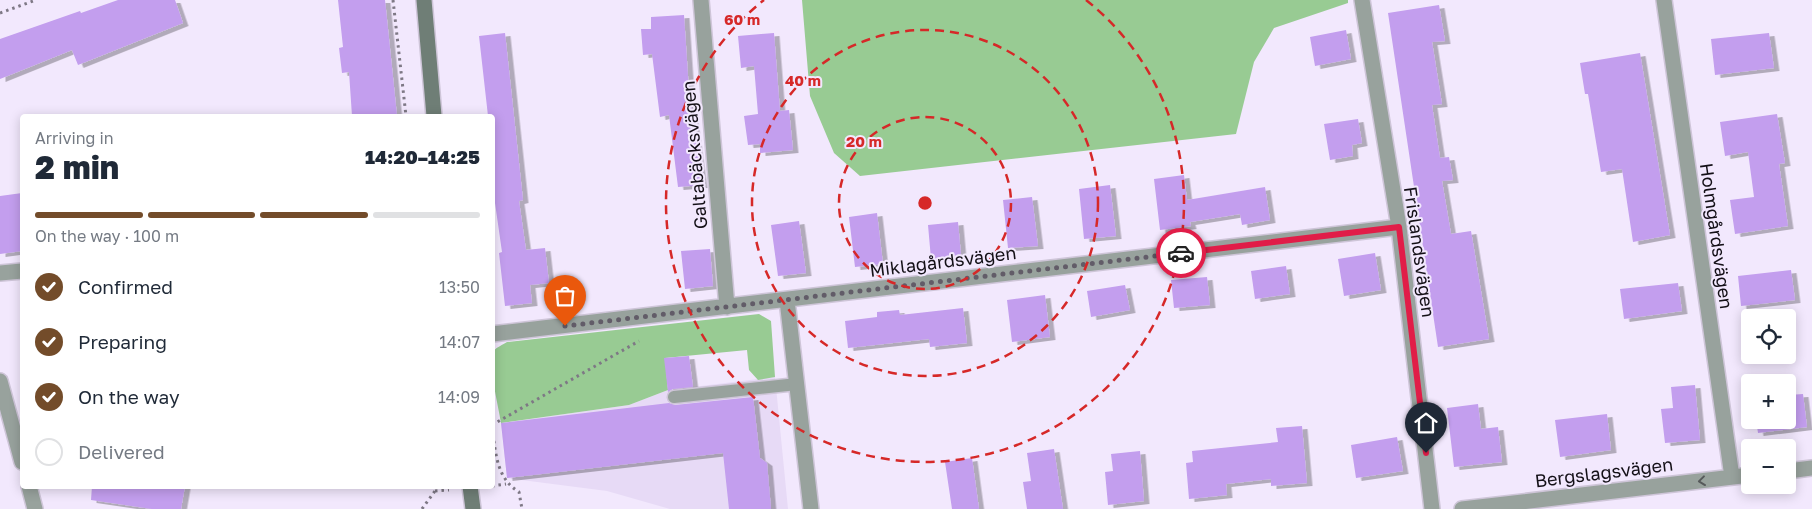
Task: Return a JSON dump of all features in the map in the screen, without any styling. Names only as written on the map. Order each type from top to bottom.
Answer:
[{"type":"street","points":[[424,0],[434,114]]},
{"type":"street","name":"Galtabäcksvägen","points":[[701,0],[726,307]]},
{"type":"street","name":"Frislandsvägen","points":[[1362,0],[1399,227],[1432,509]]},
{"type":"street","name":"Holmgårdsvägen","points":[[1664,0],[1732,477]]},
{"type":"street","name":"Miklagårdsvägen","points":[[495,334],[1399,227]]},
{"type":"street","points":[[0,274],[20,271]]},
{"type":"street","points":[[787,300],[811,509]]},
{"type":"street","points":[[0,380],[20,455]]},
{"type":"street","points":[[1796,469],[1812,468]]},
{"type":"street","name":"Bergslagsvägen","points":[[1462,509],[1741,476]]},
{"type":"street","points":[[30,489],[35,509]]},
{"type":"street","points":[[470,489],[473,509]]},
{"type":"lane","points":[[674,397],[797,384]]},
{"type":"path","points":[[0,14],[36,0]]},
{"type":"path","points":[[394,0],[406,114]]},
{"type":"path","points":[[495,425],[639,340]]},
{"type":"path","points":[[495,450],[506,484],[519,492],[522,509]]},
{"type":"path","points":[[495,486],[506,484]]},
{"type":"path","points":[[422,509],[436,489]]},
{"type":"shaded area","points":[[775,377],[788,509],[670,509],[607,491],[507,478],[501,423],[629,405],[668,390]]},
{"type":"green space","points":[[802,0],[1348,0],[1348,3],[1274,28],[1254,62],[1236,134],[860,176],[834,153],[810,96]]},
{"type":"green space","points":[[759,314],[771,321],[775,377],[758,380],[749,370],[747,350],[665,358],[668,390],[629,405],[501,423],[495,387],[495,350],[507,342]]},
{"type":"building","points":[[118,0],[175,0],[183,23],[78,65],[72,50],[0,79],[0,39]]},
{"type":"building","points":[[338,0],[385,0],[397,114],[352,114],[349,72],[342,73],[339,48],[343,47]]},
{"type":"building","points":[[1439,5],[1445,41],[1432,42],[1442,104],[1432,105],[1440,158],[1449,157],[1453,180],[1442,181],[1451,234],[1471,231],[1489,339],[1438,347],[1388,13]]},
{"type":"building","points":[[684,15],[689,91],[702,185],[678,187],[669,115],[660,117],[652,54],[643,55],[641,29],[651,29],[651,17]]},
{"type":"building","points":[[1346,30],[1351,59],[1315,66],[1310,37]]},
{"type":"building","points":[[505,33],[523,200],[519,201],[526,250],[545,248],[549,283],[530,285],[532,303],[505,306],[499,253],[502,252],[495,203],[495,114],[488,114],[479,36]]},
{"type":"building","points":[[774,33],[780,111],[789,110],[793,150],[760,153],[760,144],[748,145],[744,116],[758,114],[754,66],[741,68],[738,36]]},
{"type":"building","points":[[1769,33],[1774,68],[1715,75],[1711,39]]},
{"type":"building","points":[[1640,53],[1670,235],[1633,242],[1622,169],[1601,172],[1588,94],[1585,94],[1580,63]]},
{"type":"building","points":[[1777,114],[1785,163],[1779,164],[1788,226],[1735,234],[1730,200],[1754,197],[1748,152],[1725,156],[1720,122]]},
{"type":"building","points":[[1358,119],[1362,143],[1352,145],[1353,156],[1330,160],[1324,124]]},
{"type":"building","points":[[1184,175],[1187,200],[1265,187],[1270,220],[1242,225],[1240,214],[1190,222],[1191,226],[1160,230],[1154,179]]},
{"type":"building","points":[[1110,185],[1116,236],[1084,239],[1079,189]]},
{"type":"building","points":[[20,193],[20,251],[0,254],[0,196]]},
{"type":"building","points":[[1032,197],[1038,246],[1008,248],[1003,200]]},
{"type":"building","points":[[877,213],[883,264],[855,267],[849,217]]},
{"type":"building","points":[[799,221],[806,273],[778,276],[771,225]]},
{"type":"building","points":[[958,222],[961,255],[931,259],[928,225]]},
{"type":"building","points":[[710,249],[713,286],[685,289],[681,251]]},
{"type":"building","points":[[1375,253],[1381,290],[1344,296],[1338,259]]},
{"type":"building","points":[[1286,266],[1290,294],[1255,299],[1251,271]]},
{"type":"building","points":[[1791,270],[1795,300],[1741,306],[1738,276]]},
{"type":"building","points":[[1207,277],[1210,305],[1174,308],[1171,280]]},
{"type":"building","points":[[1678,283],[1682,311],[1624,319],[1620,289]]},
{"type":"building","points":[[1125,285],[1130,310],[1091,317],[1087,291]]},
{"type":"building","points":[[1045,295],[1050,337],[1012,342],[1007,300]]},
{"type":"building","points":[[963,308],[967,343],[930,347],[929,339],[848,348],[845,321],[877,317],[877,312],[899,310],[900,315]]},
{"type":"building","points":[[689,356],[693,387],[673,389],[668,392],[664,358]]},
{"type":"building","points":[[1695,385],[1700,440],[1665,443],[1661,409],[1673,408],[1671,387]]},
{"type":"building","points":[[1796,394],[1803,394],[1807,427],[1796,428]]},
{"type":"building","points":[[753,397],[760,458],[767,463],[771,509],[729,509],[723,453],[507,478],[501,423],[669,403],[675,405]]},
{"type":"building","points":[[1478,404],[1481,429],[1498,427],[1502,462],[1454,467],[1447,408]]},
{"type":"building","points":[[1607,414],[1611,450],[1560,457],[1555,420]]},
{"type":"building","points":[[1302,426],[1307,483],[1271,486],[1271,479],[1226,484],[1227,495],[1189,499],[1186,463],[1193,462],[1192,451],[1278,442],[1276,428]]},
{"type":"building","points":[[1757,429],[1791,429],[1758,433]]},
{"type":"building","points":[[1397,437],[1403,471],[1356,478],[1351,445]]},
{"type":"building","points":[[1054,449],[1063,509],[1027,509],[1023,482],[1031,481],[1027,453]]},
{"type":"building","points":[[1140,451],[1144,501],[1108,505],[1105,472],[1113,471],[1111,454]]},
{"type":"building","points":[[972,458],[979,509],[952,509],[945,462]]},
{"type":"building","points":[[92,489],[184,489],[181,509],[152,509],[91,500]]},
{"type":"way so far","points":[[565,326],[1181,253]]},
{"type":"route","points":[[1181,253],[1399,227],[1426,453]]}]
